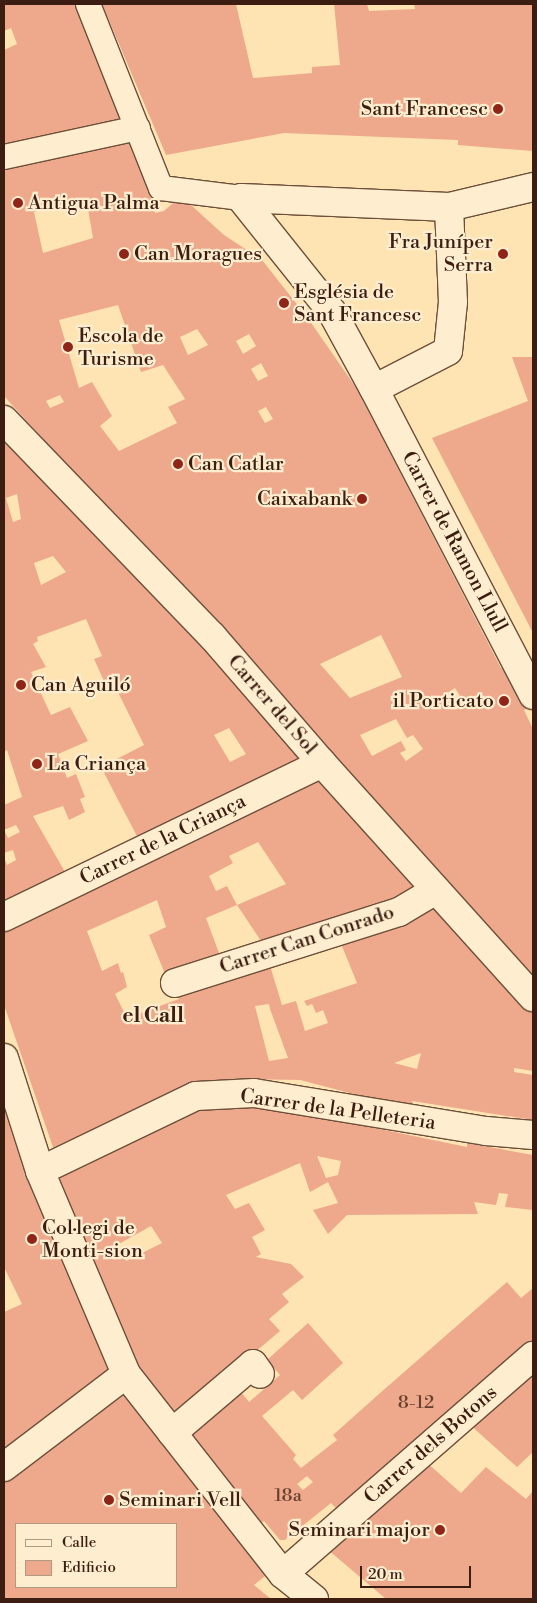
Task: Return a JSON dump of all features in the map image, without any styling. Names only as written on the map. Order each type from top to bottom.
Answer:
[{"type":"street","points":[[88,4],[161,188],[241,198],[449,207],[533,187]]},
{"type":"street","points":[[4,157],[138,128]]},
{"type":"street","name":"Carrer de Ramon Llull","points":[[241,198],[332,312],[533,695]]},
{"type":"street","points":[[374,389],[448,351],[453,302],[449,207]]},
{"type":"street","name":"Carrer del Sol","points":[[4,420],[212,636],[322,763],[533,997]]},
{"type":"street","name":"Carrer de la Criança","points":[[4,917],[322,763]]},
{"type":"street","name":"Carrer Can Conrado","points":[[176,983],[399,912],[436,890]]},
{"type":"street","points":[[4,1058],[40,1171],[126,1374],[283,1574],[314,1599]]},
{"type":"street","name":"Carrer de la Pelleteria","points":[[40,1171],[196,1096],[254,1093],[486,1131],[533,1135]]},
{"type":"street","name":"Carrer dels Botons","points":[[283,1574],[533,1356]]},
{"type":"street","points":[[172,1433],[253,1364],[260,1374]]},
{"type":"street","points":[[4,1467],[126,1374]]},
{"type":"building","points":[[4,4],[79,4],[127,120],[4,146],[4,50],[17,44],[11,28],[4,31]]},
{"type":"building","points":[[102,4],[236,4],[253,78],[312,73],[312,67],[340,65],[334,4],[367,4],[369,11],[415,9],[414,4],[533,4],[533,151],[458,145],[458,140],[284,133],[166,155]]},
{"type":"building","points":[[127,136],[143,171],[155,213],[164,211],[181,196],[224,235],[262,260],[307,317],[357,389],[501,668],[505,666],[526,709],[524,710],[533,729],[533,977],[275,693],[279,690],[195,597],[190,602],[4,396],[4,163]],"holes":[[[86,198],[93,238],[43,253],[34,212]],[[118,305],[141,372],[163,365],[185,399],[168,407],[177,423],[119,451],[100,426],[112,416],[92,382],[79,388],[59,320]],[[197,329],[208,345],[188,355],[180,337]],[[249,334],[256,346],[243,354],[236,341]],[[261,363],[268,376],[258,381],[251,369]],[[60,395],[64,402],[50,408],[46,401]],[[266,407],[273,419],[265,423],[258,411]],[[381,635],[402,677],[350,698],[320,664]],[[455,688],[460,696],[449,703],[444,695]],[[396,719],[407,738],[413,735],[423,749],[406,761],[400,753],[406,750],[401,741],[372,756],[360,735]]]},
{"type":"building","points":[[512,357],[533,357],[533,633],[432,438],[528,401]]},
{"type":"building","points":[[4,431],[309,763],[141,844],[101,767],[144,745],[115,686],[108,690],[94,659],[102,656],[86,619],[37,637],[38,641],[33,644],[46,667],[31,672],[51,715],[70,707],[88,741],[58,754],[67,778],[76,774],[85,797],[80,799],[85,812],[69,820],[63,806],[33,816],[69,879],[4,907],[4,857],[7,865],[16,860],[13,850],[4,853],[4,830],[4,805],[22,797],[7,750],[4,752]],"holes":[[[17,494],[21,519],[13,522],[6,498]],[[53,556],[66,572],[41,585],[34,563]],[[229,728],[246,754],[230,762],[214,735]],[[16,825],[20,832],[8,838],[4,830]]]},
{"type":"building","points":[[318,772],[426,891],[265,947],[237,905],[206,918],[222,961],[168,981],[149,935],[166,927],[157,900],[87,931],[102,971],[118,963],[121,973],[123,972],[127,987],[115,994],[127,1018],[179,999],[175,990],[268,959],[282,1005],[296,1001],[305,1031],[328,1023],[323,1010],[316,1013],[312,1004],[307,1006],[304,1001],[357,983],[337,934],[433,900],[533,1010],[533,1071],[514,1068],[514,1072],[533,1075],[533,1120],[412,1101],[415,1110],[300,1080],[243,1079],[197,1086],[55,1153],[4,1005],[4,921]],"holes":[[[258,842],[286,884],[237,905],[227,886],[216,891],[209,876],[233,863],[229,856]],[[269,1004],[270,1009],[288,1058],[269,1061],[255,1006]],[[421,1053],[417,1069],[394,1063]]]},
{"type":"building","name":"Col·legi de Monti-sion","points":[[4,1106],[116,1372],[4,1458],[4,1312],[22,1304],[4,1267]]},
{"type":"building","points":[[206,1106],[268,1106],[467,1147],[467,1143],[533,1155],[533,1210],[505,1207],[508,1194],[499,1193],[496,1205],[474,1202],[478,1214],[347,1215],[328,1234],[313,1210],[338,1203],[328,1182],[310,1192],[300,1163],[226,1195],[235,1209],[249,1203],[265,1230],[252,1237],[261,1254],[256,1257],[291,1264],[304,1277],[282,1294],[289,1302],[269,1319],[280,1331],[175,1420],[140,1372],[51,1177]],"holes":[[[317,1156],[341,1161],[338,1175],[326,1178]],[[151,1226],[162,1243],[126,1261],[117,1245]]]},
{"type":"building","points":[[507,1282],[521,1298],[533,1288],[533,1342],[338,1510],[331,1503],[285,1540],[280,1540],[264,1521],[259,1525],[183,1431],[237,1387],[249,1402],[280,1375],[267,1360],[308,1323],[343,1363],[302,1400],[293,1390],[262,1416],[296,1455],[293,1459],[301,1468],[337,1440],[333,1435]],"holes":[[[307,1476],[313,1482],[303,1490],[297,1484]]]},
{"type":"building","points":[[533,1368],[533,1452],[517,1467],[468,1423]]},
{"type":"building","name":"Seminari Vell","points":[[124,1384],[270,1572],[254,1585],[271,1599],[4,1599],[4,1476]]},
{"type":"building","name":"Seminari major","points":[[425,1461],[461,1493],[486,1467],[526,1499],[533,1491],[533,1599],[386,1599],[327,1549]]},
{"type":"place","name":"Sant Francesc","points":[[498,109]]},
{"type":"place","name":"Antigua Palma","points":[[18,203]]},
{"type":"place","name":"Can Moragues","points":[[124,254]]},
{"type":"place","name":"Fra Juníper Serra","points":[[503,254]]},
{"type":"place","name":"Església de Sant Francesc","points":[[284,303]]},
{"type":"place","name":"Escola de Turisme","points":[[68,347]]},
{"type":"place","name":"Can Catlar","points":[[178,464]]},
{"type":"place","name":"Caixabank","points":[[362,499]]},
{"type":"place","name":"Can Aguiló","points":[[21,685]]},
{"type":"place","name":"il Porticato","points":[[504,701]]},
{"type":"place","name":"La Criança","points":[[37,764]]},
{"type":"place","name":"Col·legi de Monti-sion","points":[[32,1239]]},
{"type":"place","name":"Seminari Vell","points":[[109,1500]]},
{"type":"place","name":"Seminari major","points":[[440,1530]]},
{"type":"district","name":"el Call","points":[[153,1016]]}]
